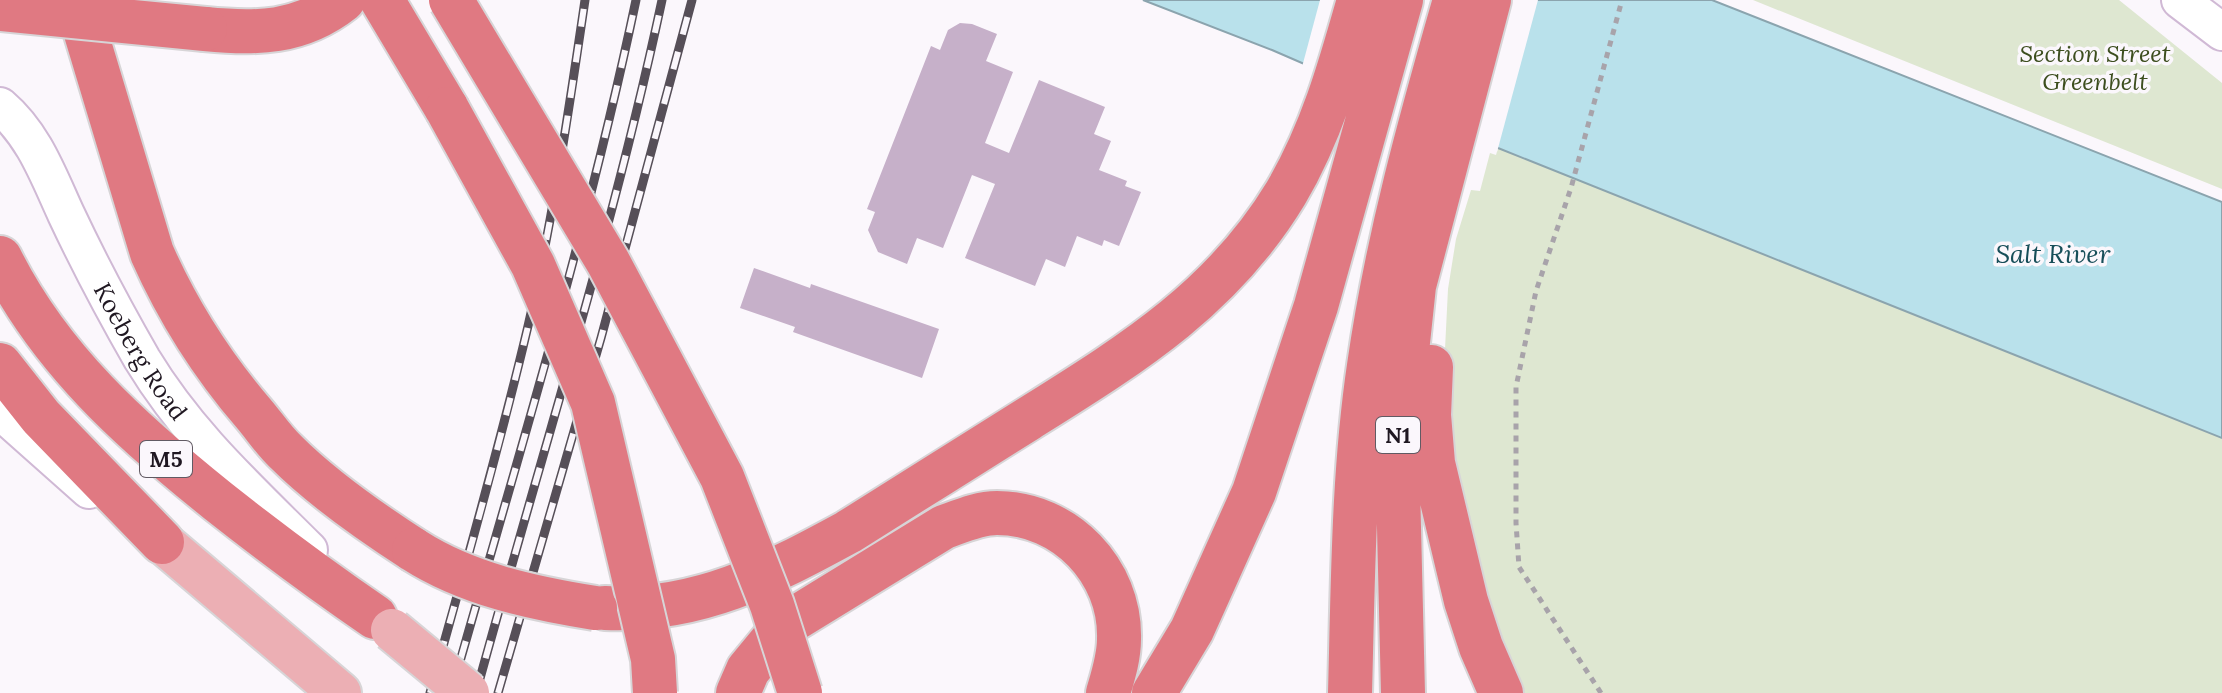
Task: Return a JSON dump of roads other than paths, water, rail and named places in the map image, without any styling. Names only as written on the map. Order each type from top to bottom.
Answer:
[{"type":"highway","points":[[76,0],[134,195],[164,280],[195,338],[223,379],[295,460],[352,507],[414,550],[450,569],[515,592],[595,608],[660,608],[749,581],[800,558],[848,532],[1124,359],[1188,310],[1242,256],[1286,193],[1322,123],[1352,102],[1401,0]]},
{"type":"highway","points":[[110,0],[147,143],[193,299],[256,417]]},
{"type":"highway","points":[[0,9],[260,33],[282,29],[319,15],[343,0]]},
{"type":"highway","points":[[382,0],[498,198],[533,265],[593,403],[653,659],[655,693]]},
{"type":"highway","points":[[451,0],[608,262],[722,477],[772,605],[800,693]]},
{"type":"highway","points":[[1154,693],[1192,630],[1254,492],[1316,306],[1352,102],[1359,0]]},
{"type":"highway","points":[[1350,693],[1355,520],[1368,368],[1385,266],[1436,133],[1455,0]]},
{"type":"highway","name":"N1","points":[[1403,693],[1397,445],[1414,286],[1441,181],[1436,133],[1489,0]]},
{"type":"highway","points":[[1441,181],[1443,243],[1432,327],[1429,415],[1433,463],[1466,601],[1501,693]]},
{"type":"highway","name":"M5","points":[[0,258],[17,290],[59,350],[87,385],[125,423],[303,568],[384,624]]},
{"type":"highway","name":"M5","points":[[0,365],[41,417],[162,542]]},
{"type":"highway","points":[[738,693],[748,670],[786,624],[944,527],[995,512],[1033,518],[1054,527],[1074,539],[1090,555],[1112,596],[1118,616],[1117,660],[1108,693]]},
{"type":"main road","points":[[2180,0],[2222,32]]},
{"type":"main road","name":"Koeberg Road","points":[[0,106],[31,140],[91,265],[143,359],[198,439],[384,624],[468,693]]},
{"type":"main road","points":[[0,411],[78,483],[162,542]]},
{"type":"main road","name":"M5","points":[[162,542],[340,693]]},
{"type":"water","name":"Salt River","points":[[1143,0],[1712,0],[2222,202],[2222,438],[1498,148],[1272,50]]},
{"type":"railway","points":[[430,693],[490,477],[533,304],[558,174],[585,0]]},
{"type":"railway","points":[[451,693],[596,175],[636,0]]},
{"type":"railway","points":[[476,693],[598,262],[662,0]]},
{"type":"railway","points":[[498,693],[601,338],[692,0]]},
{"type":"park label","name":"Section Street Greenbelt","points":[[2095,67]]}]
